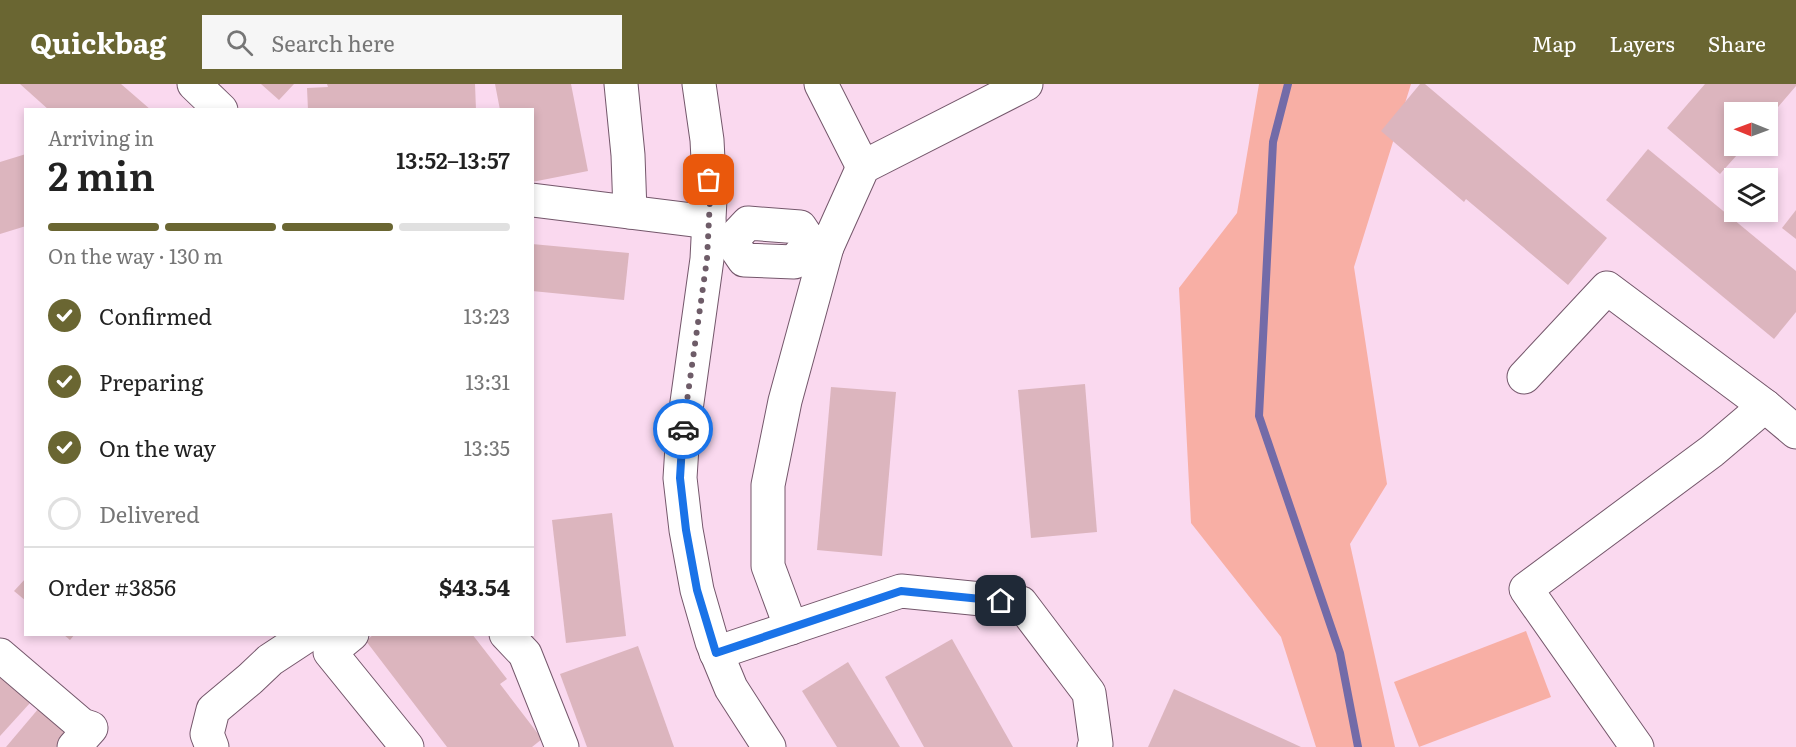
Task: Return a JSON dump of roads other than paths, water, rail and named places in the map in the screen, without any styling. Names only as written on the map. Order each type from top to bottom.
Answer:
[{"type":"street","points":[[194,84],[219,108]]},
{"type":"street","points":[[621,84],[628,155],[630,212]]},
{"type":"street","points":[[699,84],[707,140],[710,199],[716,234],[683,431],[680,478],[686,530],[697,590],[716,653],[731,688],[769,747]]},
{"type":"street","points":[[821,84],[863,167]]},
{"type":"street","points":[[791,628],[768,566],[768,485],[818,244],[863,167],[1026,84]]},
{"type":"street","points":[[534,200],[630,212],[716,234],[748,223],[800,227],[818,244]]},
{"type":"street","points":[[1524,377],[1607,288],[1795,428]]},
{"type":"street","points":[[1637,747],[1526,589],[1712,451],[1765,406]]},
{"type":"street","points":[[716,653],[901,591],[1021,603],[1089,693],[1096,744],[1094,747]]},
{"type":"street","points":[[508,636],[525,654],[562,747]]},
{"type":"street","points":[[212,747],[207,734],[213,710],[270,660],[324,639],[407,747]]},
{"type":"street","points":[[0,655],[82,725],[91,728],[74,747]]},
{"type":"waterway","points":[[1288,84],[1273,142],[1259,416],[1340,653],[1358,747]]}]
